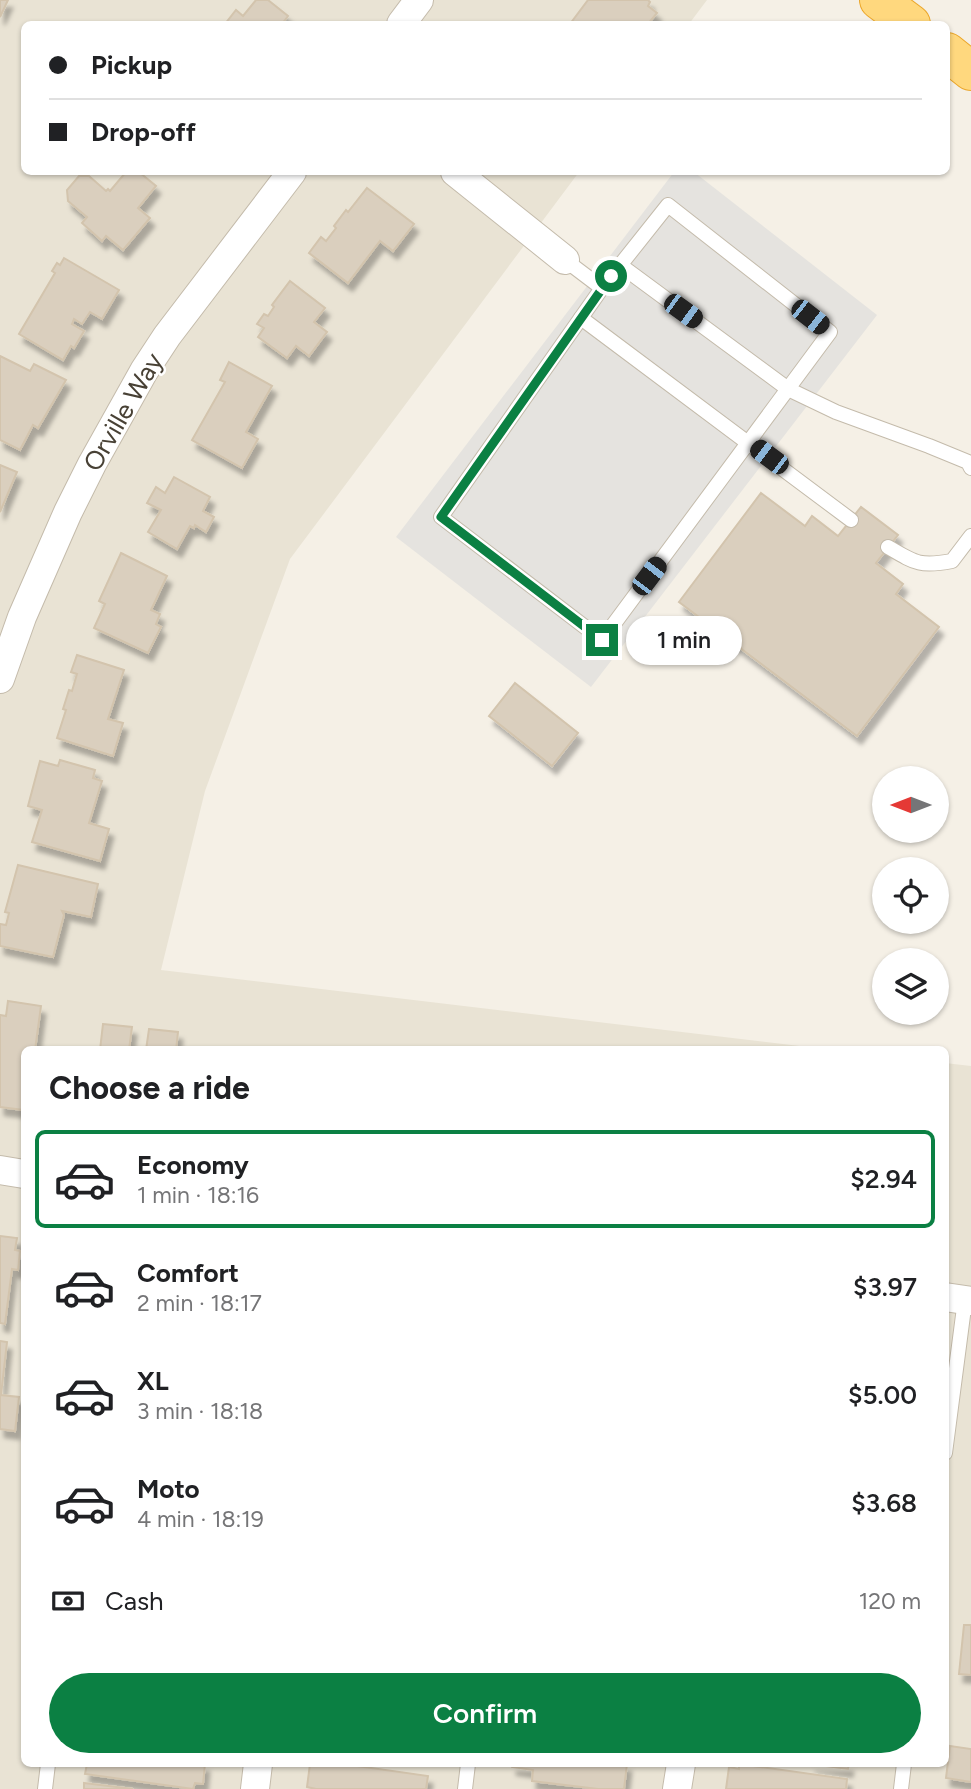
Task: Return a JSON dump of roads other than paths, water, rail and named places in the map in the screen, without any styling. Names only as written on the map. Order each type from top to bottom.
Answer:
[{"type":"highway","points":[[879,0],[907,21]]},
{"type":"highway","points":[[950,54],[971,71]]},
{"type":"street","points":[[403,21],[419,0]]},
{"type":"street","name":"Orville Way","points":[[0,679],[22,617],[68,512],[144,371],[167,336],[290,175]]},
{"type":"street","points":[[459,175],[565,260]]},
{"type":"street","points":[[0,1170],[21,1174]]},
{"type":"street","points":[[255,1789],[258,1767]]},
{"type":"street","points":[[677,1789],[681,1767]]},
{"type":"lane","points":[[668,205],[830,332],[602,640],[441,517],[620,265],[668,205]]},
{"type":"lane","points":[[565,260],[602,288]]},
{"type":"lane","points":[[620,265],[788,388],[836,412],[968,462],[971,468]]},
{"type":"lane","points":[[581,318],[851,520]]},
{"type":"lane","points":[[888,547],[914,562],[933,564],[952,561],[971,537]]},
{"type":"lane","points":[[949,1412],[960,1299]]},
{"type":"lane","points":[[45,1789],[48,1767]]},
{"type":"lane","points":[[465,1789],[468,1767]]},
{"type":"lane","points":[[901,1789],[904,1767]]}]
